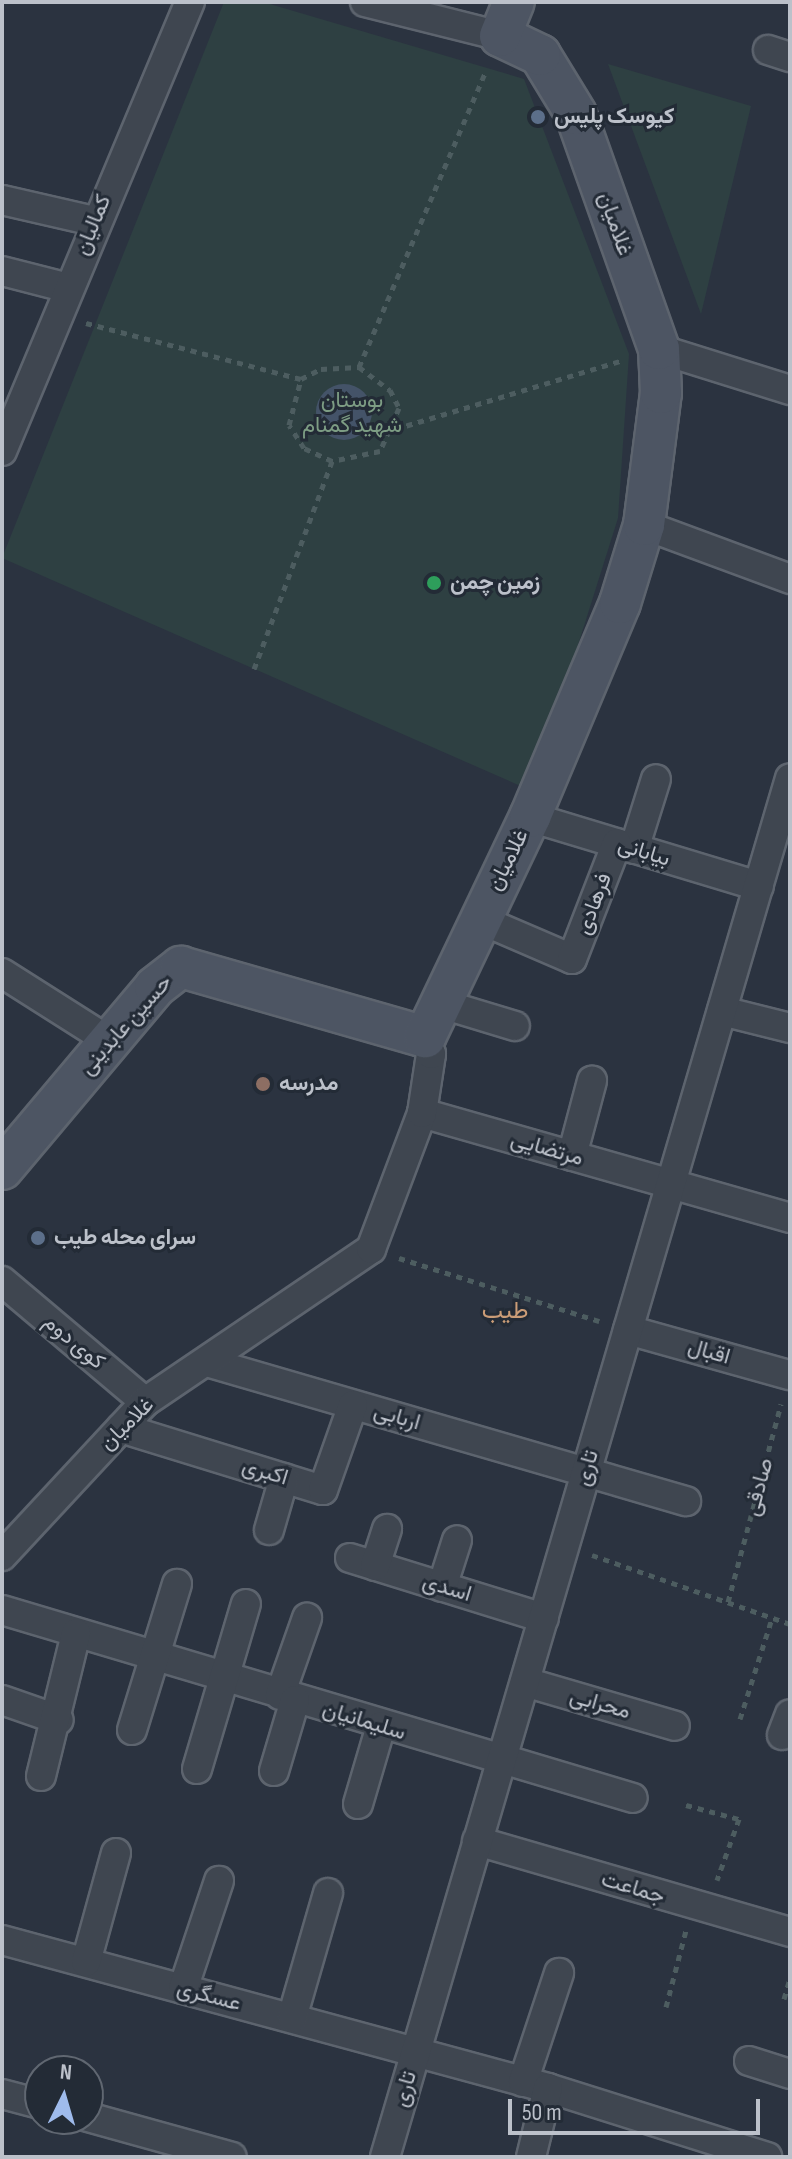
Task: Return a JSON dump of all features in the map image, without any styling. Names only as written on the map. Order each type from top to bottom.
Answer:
[{"type":"street","name":"کمالیان","points":[[2,451],[94,221],[190,2]]},
{"type":"street","points":[[365,2],[507,19]]},
{"type":"street","name":"غلامیان","points":[[2,1556],[145,1402],[371,1249],[422,1113],[433,1020],[530,817],[620,603],[644,525],[657,442],[659,349],[559,77],[507,19]]},
{"type":"street","points":[[2,200],[94,221]]},
{"type":"street","points":[[2,271],[68,288]]},
{"type":"street","points":[[659,349],[790,390]]},
{"type":"street","points":[[644,525],[790,579]]},
{"type":"street","name":"تاری","points":[[385,2157],[759,886],[783,830],[790,778]]},
{"type":"street","points":[[626,846],[656,779]]},
{"type":"street","name":"بیابانی","points":[[530,817],[759,886]]},
{"type":"street","name":"فرهادی","points":[[479,919],[572,959],[626,846]]},
{"type":"street","name":"حسین عابدینی","points":[[2,1169],[109,1041],[181,967],[433,1020]]},
{"type":"street","points":[[2,973],[109,1041]]},
{"type":"street","points":[[722,1011],[790,1028]]},
{"type":"street","points":[[433,1020],[515,1026]]},
{"type":"street","points":[[572,1156],[592,1081]]},
{"type":"street","name":"مرتضایی","points":[[422,1113],[671,1183]]},
{"type":"street","points":[[671,1183],[790,1218]]},
{"type":"street","name":"کوی دوم","points":[[2,1281],[145,1402]]},
{"type":"street","name":"اقبال","points":[[628,1330],[789,1375]]},
{"type":"street","name":"اربابی","points":[[207,1362],[686,1501]]},
{"type":"street","name":"اکبری","points":[[121,1428],[323,1490],[353,1405]]},
{"type":"street","points":[[269,1530],[284,1478]]},
{"type":"street","name":"اسدی","points":[[387,1529],[362,1562],[544,1618]]},
{"type":"street","points":[[442,1587],[457,1540]]},
{"type":"street","points":[[132,1730],[177,1584]]},
{"type":"street","points":[[197,1769],[227,1679],[246,1604]]},
{"type":"street","name":"سلیمانیان","points":[[2,1610],[501,1762],[633,1798]]},
{"type":"street","points":[[274,1771],[307,1618]]},
{"type":"street","points":[[41,1776],[59,1720],[76,1633]]},
{"type":"street","name":"محرابی","points":[[525,1682],[675,1726]]},
{"type":"street","points":[[2,1700],[59,1720]]},
{"type":"street","points":[[358,1804],[381,1726]]},
{"type":"street","name":"جماعت","points":[[477,1841],[790,1932]]},
{"type":"street","points":[[86,1962],[116,1853]]},
{"type":"street","points":[[183,1989],[219,1881]]},
{"type":"street","points":[[292,2018],[328,1893]]},
{"type":"street","name":"عسگری","points":[[2,1940],[536,2085],[767,2157]]},
{"type":"street","points":[[531,2157],[536,2085],[559,1973]]},
{"type":"street","points":[[749,2061],[790,2074]]},
{"type":"street","points":[[2,2094],[24,2100]]},
{"type":"street","points":[[104,2121],[232,2157]]},
{"type":"path","points":[[359,367],[507,19]]},
{"type":"path","points":[[58,316],[301,379],[321,369],[359,367],[390,390],[399,408],[395,429],[380,451],[332,461],[304,448],[289,425],[301,379]]},
{"type":"path","points":[[395,429],[659,349]]},
{"type":"path","points":[[254,669],[332,461]]},
{"type":"path","points":[[371,1249],[628,1330]]},
{"type":"path","name":"صادقی","points":[[728,1602],[789,1375]]},
{"type":"path","points":[[564,1546],[790,1624]]},
{"type":"path","points":[[740,1719],[772,1618]]},
{"type":"path","points":[[666,2007],[700,1907],[739,1819],[686,1805]]},
{"type":"path","points":[[784,1999],[790,1978]]},
{"type":"green space","name":"بوستان شهید گمنام","points":[[224,2],[263,2],[524,79],[629,354],[618,518],[532,791],[2,558]]},
{"type":"green space","points":[[608,64],[751,106],[701,314]]},
{"type":"water","points":[[344,384],[364,392],[372,412],[364,432],[344,440],[324,432],[316,412],[324,392]]},
{"type":"place","name":"کیوسک پلیس","points":[[538,117]]},
{"type":"place","name":"زمین چمن","points":[[434,583]]},
{"type":"place","name":"مدرسه","points":[[263,1084]]},
{"type":"place","name":"سرای محله طیب","points":[[38,1238]]},
{"type":"district","name":"طیب","points":[[505,1311]]}]
